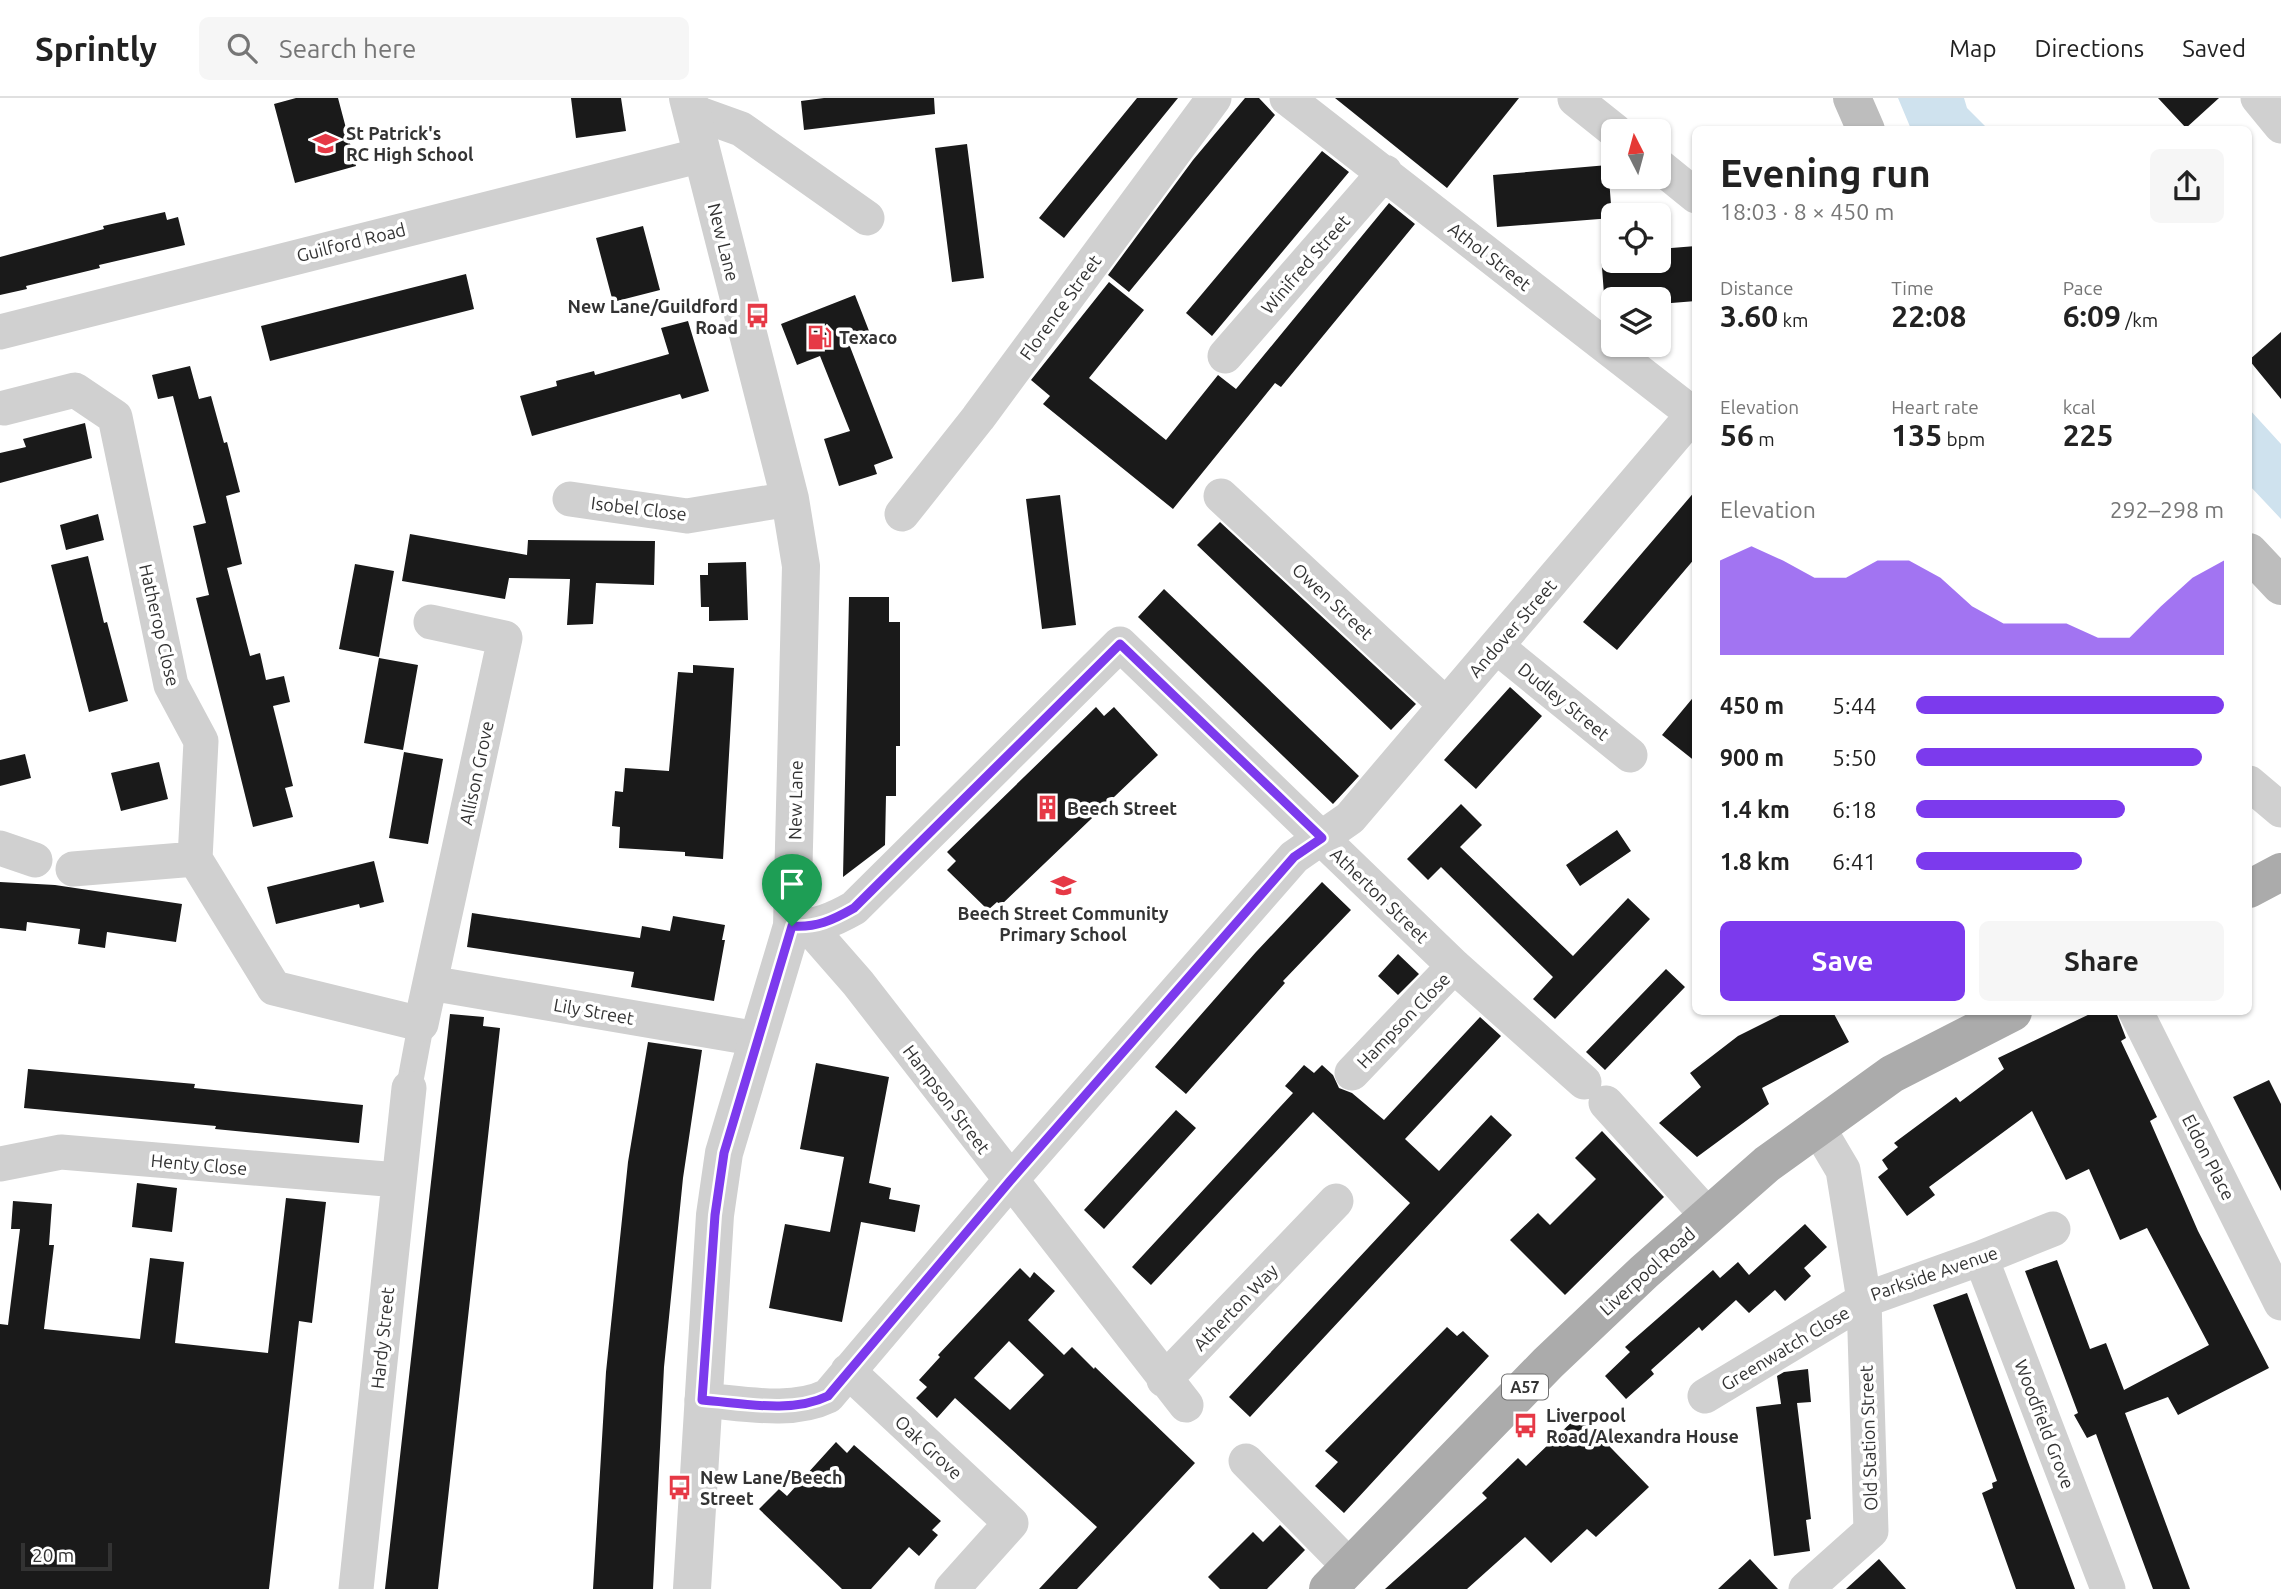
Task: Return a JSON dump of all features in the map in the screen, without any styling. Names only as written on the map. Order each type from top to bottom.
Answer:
[{"type":"main road","points":[[1852,98],[1864,126]]},
{"type":"main road","points":[[2252,555],[2281,586]]},
{"type":"main road","points":[[2252,887],[2281,872]]},
{"type":"main road","name":"Liverpool Road","points":[[1339,1577],[1548,1363],[1708,1216],[1816,1126],[1892,1074],[2007,1015]]},
{"type":"street","name":"Florence Street","points":[[902,514],[978,418],[1214,98]]},
{"type":"street","name":"Athol Street","points":[[1287,98],[1692,411]]},
{"type":"street","points":[[2258,98],[2281,126]]},
{"type":"street","points":[[1575,99],[1601,120]]},
{"type":"street","points":[[690,104],[741,129],[867,218]]},
{"type":"street","name":"New Lane","points":[[690,104],[790,499],[801,566],[800,927],[758,1039],[724,1153],[715,1215],[692,1589]]},
{"type":"street","name":"Guilford Road","points":[[0,332],[702,155]]},
{"type":"street","name":"Winifred Street","points":[[1225,356],[1385,172]]},
{"type":"street","points":[[1671,176],[1692,193]]},
{"type":"street","name":"Hatherop Close","points":[[4,408],[75,390],[115,417],[171,685],[201,741],[195,859]]},
{"type":"street","name":"Andover Street","points":[[1322,838],[1350,818],[1692,415]]},
{"type":"street","name":"Owen Street","points":[[1221,496],[1446,705]]},
{"type":"street","name":"Isobel Close","points":[[570,499],[687,516],[790,499]]},
{"type":"street","name":"Allison Grove","points":[[430,983],[505,638],[431,622]]},
{"type":"street","name":"Atherton Street","points":[[800,927],[831,921],[854,908],[1120,644],[1454,967],[1595,1093],[1708,1216]]},
{"type":"street","name":"Dudley Street","points":[[1497,647],[1630,755]]},
{"type":"street","points":[[2252,786],[2281,810]]},
{"type":"street","points":[[702,1400],[797,1406],[813,1404],[828,1396],[1010,1181],[1294,857],[1322,838]]},
{"type":"street","points":[[0,848],[73,869],[195,859],[274,988],[421,1024]]},
{"type":"street","name":"Hampson Street","points":[[800,927],[858,982],[1175,1393]]},
{"type":"street","name":"Hampson Close","points":[[1352,1073],[1454,967]]},
{"type":"street","points":[[409,1088],[430,983]]},
{"type":"street","name":"Lily Street","points":[[430,983],[758,1039]]},
{"type":"street","name":"Eldon Place","points":[[2138,1015],[2270,1252],[2281,1303]]},
{"type":"street","name":"Hardy Street","points":[[356,1589],[409,1088]]},
{"type":"street","name":"Parkside Avenue","points":[[1816,1126],[1843,1170],[1864,1300],[1981,1258],[2053,1228]]},
{"type":"street","name":"Henty Close","points":[[0,1164],[61,1152],[398,1180]]},
{"type":"street","name":"Atherton Way","points":[[1175,1393],[1295,1223],[1336,1201]]},
{"type":"street","name":"Woodfield Grove","points":[[1981,1258],[2108,1589]]},
{"type":"street","name":"Greenwatch Close","points":[[1704,1396],[1864,1300]]},
{"type":"street","name":"Old Station Street","points":[[1806,1589],[1871,1531],[1864,1300]]},
{"type":"street","name":"Oak Grove","points":[[848,1371],[1011,1522],[952,1589]]},
{"type":"street","points":[[1246,1461],[1339,1577]]},
{"type":"water","points":[[1898,98],[1964,98],[1967,108],[1985,126],[1910,126]]},
{"type":"water","points":[[2252,412],[2281,444],[2281,519],[2252,488]]},
{"type":"building","points":[[296,98],[338,98],[356,166],[295,183],[274,104]]},
{"type":"building","points":[[571,98],[621,98],[626,131],[576,138]]},
{"type":"building","points":[[824,98],[934,98],[935,114],[804,130],[801,101]]},
{"type":"building","points":[[1137,98],[1178,98],[1064,238],[1039,218]]},
{"type":"building","points":[[1245,98],[1259,98],[1275,115],[1129,292],[1108,275],[1193,160]]},
{"type":"building","points":[[1335,98],[1519,98],[1447,188]]},
{"type":"building","points":[[2158,98],[2219,98],[2188,126],[2184,126]]},
{"type":"building","points":[[967,144],[984,278],[952,282],[935,148]]},
{"type":"building","points":[[1322,151],[1349,172],[1212,336],[1186,313]]},
{"type":"building","points":[[1601,166],[1601,189],[1610,189],[1611,203],[1601,203],[1601,219],[1497,227],[1493,175]]},
{"type":"building","points":[[1389,203],[1415,224],[1281,387],[1275,383],[1173,509],[1043,404],[1050,396],[1031,380],[1109,282],[1144,310],[1089,378],[1166,440],[1218,375],[1236,389]]},
{"type":"building","points":[[165,212],[167,220],[178,217],[185,245],[99,265],[100,268],[0,295],[0,257],[104,229],[103,226]]},
{"type":"building","points":[[643,226],[660,290],[613,302],[596,238]]},
{"type":"building","points":[[1692,246],[1692,301],[1671,303],[1671,287],[1603,287],[1602,273],[1671,273],[1671,248]]},
{"type":"building","points":[[466,274],[474,309],[270,361],[261,326]]},
{"type":"building","points":[[855,295],[871,336],[849,344],[893,458],[874,465],[877,474],[839,486],[824,439],[850,431],[820,356],[797,365],[781,324]]},
{"type":"building","points":[[688,321],[709,391],[682,399],[680,394],[532,436],[520,396],[557,386],[556,381],[594,371],[595,375],[669,354],[661,328]]},
{"type":"building","points":[[2281,332],[2281,399],[2252,364],[2252,357]]},
{"type":"building","points":[[190,366],[199,399],[211,396],[240,492],[226,496],[242,564],[227,568],[250,656],[260,653],[266,680],[284,676],[290,702],[273,706],[293,786],[285,788],[293,817],[253,827],[196,598],[209,595],[193,526],[206,523],[173,396],[158,399],[152,375]]},
{"type":"building","points":[[85,423],[92,458],[0,483],[0,453],[26,447],[23,439]]},
{"type":"building","points":[[1060,495],[1076,625],[1042,629],[1026,499]]},
{"type":"building","points":[[1692,495],[1692,562],[1617,650],[1583,622]]},
{"type":"building","points":[[98,514],[104,540],[66,550],[60,525]]},
{"type":"building","points":[[1220,522],[1416,704],[1391,730],[1197,545]]},
{"type":"building","points":[[410,534],[527,555],[528,540],[655,541],[654,585],[596,583],[593,624],[567,625],[570,579],[509,578],[505,599],[402,581]]},
{"type":"building","points":[[88,556],[104,623],[107,622],[128,701],[89,712],[51,565]]},
{"type":"building","points":[[746,562],[748,620],[709,621],[709,607],[701,607],[700,575],[708,575],[708,563]]},
{"type":"building","points":[[355,564],[394,571],[379,657],[339,649]]},
{"type":"building","points":[[1164,589],[1359,776],[1333,804],[1138,617]]},
{"type":"building","points":[[849,597],[889,597],[889,622],[900,622],[900,746],[896,746],[896,796],[886,796],[885,845],[843,877]]},
{"type":"building","points":[[379,658],[418,665],[403,750],[364,743]]},
{"type":"building","points":[[693,665],[734,668],[723,859],[685,856],[685,852],[619,848],[620,827],[612,826],[615,791],[623,792],[625,768],[669,771],[678,672],[693,673]]},
{"type":"building","points":[[1510,687],[1542,716],[1476,789],[1444,760]]},
{"type":"building","points":[[1692,699],[1692,759],[1662,735]]},
{"type":"building","name":"Beech Street","points":[[1096,707],[1104,716],[1114,707],[1158,755],[1001,905],[997,902],[988,910],[947,870],[956,861],[947,852]]},
{"type":"building","points":[[404,752],[443,759],[428,844],[389,838]]},
{"type":"building","points":[[25,754],[31,778],[0,786],[0,760]]},
{"type":"building","points":[[159,762],[168,799],[121,811],[111,773]]},
{"type":"building","points":[[1461,804],[1482,825],[1460,847],[1573,956],[1628,898],[1650,919],[1555,1019],[1533,999],[1553,977],[1441,867],[1428,880],[1407,859]]},
{"type":"building","points":[[1617,830],[1631,851],[1580,886],[1566,865]]},
{"type":"building","points":[[374,861],[384,902],[360,908],[359,904],[276,924],[267,887]]},
{"type":"building","points":[[0,882],[55,885],[182,904],[176,942],[107,932],[105,948],[78,944],[80,929],[27,922],[26,931],[0,928]]},
{"type":"building","points":[[1322,882],[1351,910],[1283,981],[1285,983],[1186,1094],[1155,1067]]},
{"type":"building","points":[[472,913],[640,938],[642,926],[670,931],[673,916],[725,925],[722,940],[725,940],[714,1001],[631,987],[634,972],[467,947]]},
{"type":"building","points":[[1398,954],[1419,974],[1398,995],[1378,976]]},
{"type":"building","points":[[1666,969],[1685,987],[1605,1070],[1586,1052]]},
{"type":"building","points":[[450,1014],[484,1017],[483,1026],[500,1028],[438,1589],[385,1589]]},
{"type":"building","points":[[1780,1015],[1835,1015],[1849,1042],[1762,1088],[1769,1104],[1697,1157],[1659,1123],[1701,1087],[1690,1073],[1738,1036]]},
{"type":"building","points":[[2088,1015],[2117,1015],[2126,1038],[2121,1041],[2157,1117],[2150,1121],[2198,1231],[2269,1368],[2178,1415],[2168,1397],[2125,1413],[2190,1589],[2153,1589],[2096,1434],[2087,1438],[2074,1415],[2078,1413],[2025,1271],[2057,1260],[2090,1349],[2106,1343],[2124,1390],[2209,1345],[2147,1228],[2120,1240],[2089,1169],[2066,1180],[2032,1111],[1929,1187],[1935,1195],[1907,1216],[1878,1177],[1888,1169],[1882,1160],[1898,1147],[1894,1143],[1956,1097],[1960,1102],[2004,1069],[1998,1058]]},
{"type":"building","points":[[1480,1017],[1501,1036],[1405,1139],[1439,1171],[1491,1115],[1512,1135],[1250,1417],[1229,1397],[1410,1203],[1313,1112],[1151,1285],[1132,1267],[1293,1093],[1285,1086],[1304,1065],[1314,1073],[1322,1065],[1333,1075],[1339,1088],[1352,1093],[1384,1120]]},
{"type":"building","points":[[648,1042],[702,1050],[683,1178],[664,1367],[653,1589],[593,1589],[606,1372],[628,1162]]},
{"type":"building","points":[[816,1063],[889,1077],[869,1183],[891,1188],[889,1199],[920,1205],[915,1232],[861,1222],[842,1322],[769,1308],[785,1224],[830,1232],[844,1157],[800,1149]]},
{"type":"building","points":[[28,1069],[195,1084],[194,1088],[363,1105],[359,1143],[24,1108]]},
{"type":"building","points":[[2269,1080],[2281,1104],[2281,1191],[2233,1097]]},
{"type":"building","points":[[1176,1110],[1196,1128],[1104,1229],[1084,1210]]},
{"type":"building","points":[[1602,1131],[1664,1197],[1565,1295],[1510,1240],[1538,1213],[1550,1225],[1596,1179],[1575,1158]]},
{"type":"building","points":[[137,1183],[177,1188],[172,1232],[132,1227]]},
{"type":"building","points":[[286,1198],[326,1202],[312,1323],[299,1321],[269,1589],[0,1589],[0,1324],[8,1325],[20,1229],[11,1229],[13,1201],[52,1204],[49,1245],[54,1245],[44,1329],[140,1339],[150,1258],[184,1262],[175,1343],[268,1353]]},
{"type":"building","points":[[1805,1224],[1827,1247],[1804,1268],[1811,1276],[1785,1301],[1775,1290],[1749,1313],[1736,1300],[1702,1331],[1699,1327],[1651,1370],[1654,1374],[1626,1399],[1605,1376],[1630,1352],[1625,1347],[1713,1270],[1720,1278],[1738,1262],[1749,1275]]},
{"type":"building","points":[[1020,1268],[1030,1278],[1034,1272],[1055,1291],[1028,1320],[1064,1355],[1072,1347],[1195,1463],[1077,1589],[1039,1589],[1097,1527],[955,1398],[937,1418],[916,1398],[927,1387],[919,1380],[940,1357],[938,1355]],"holes":[[[1009,1341],[1044,1375],[1010,1410],[974,1378]]]},
{"type":"building","points":[[1967,1293],[2075,1589],[2016,1589],[1982,1493],[1993,1488],[1992,1483],[1997,1481],[1933,1305]]},
{"type":"building","points":[[1447,1327],[1457,1336],[1463,1331],[1489,1356],[1344,1513],[1315,1486],[1338,1462],[1325,1451]]},
{"type":"building","points":[[1808,1369],[1811,1402],[1797,1403],[1811,1519],[1806,1520],[1810,1551],[1774,1556],[1756,1407],[1781,1404],[1777,1376],[1784,1372]]},
{"type":"building","points":[[1579,1415],[1649,1487],[1596,1537],[1587,1529],[1551,1563],[1525,1537],[1467,1589],[1385,1589],[1487,1498],[1482,1493],[1518,1458],[1526,1466]]},
{"type":"building","points":[[836,1442],[847,1453],[854,1445],[941,1521],[932,1530],[938,1535],[919,1556],[909,1547],[871,1589],[842,1589],[759,1509],[779,1489],[787,1496]]},
{"type":"building","points":[[1280,1525],[1305,1550],[1267,1589],[1220,1589],[1208,1577],[1253,1532],[1263,1542]]},
{"type":"building","points":[[1750,1559],[1778,1589],[1718,1589]]},
{"type":"building","points":[[1879,1559],[1906,1589],[1846,1589]]},
{"type":"place","name":"St Patrick's RC High School","points":[[326,143]]},
{"type":"place","name":"New Lane/Guildford Road","points":[[758,316]]},
{"type":"place","name":"Texaco","points":[[819,337]]},
{"type":"place","name":"Beech Street","points":[[1047,808]]},
{"type":"place","name":"Beech Street Community Primary School","points":[[1063,886]]},
{"type":"place","name":"Liverpool Road/Alexandra House","points":[[1526,1425]]},
{"type":"place","name":"New Lane/Beech Street","points":[[680,1487]]},
{"type":"route","points":[[1120,644],[1322,838],[1294,857],[1010,1181],[828,1396],[813,1404],[797,1406],[702,1400],[715,1215],[724,1153],[792,926],[809,927],[831,921],[854,908],[1120,644]]}]
